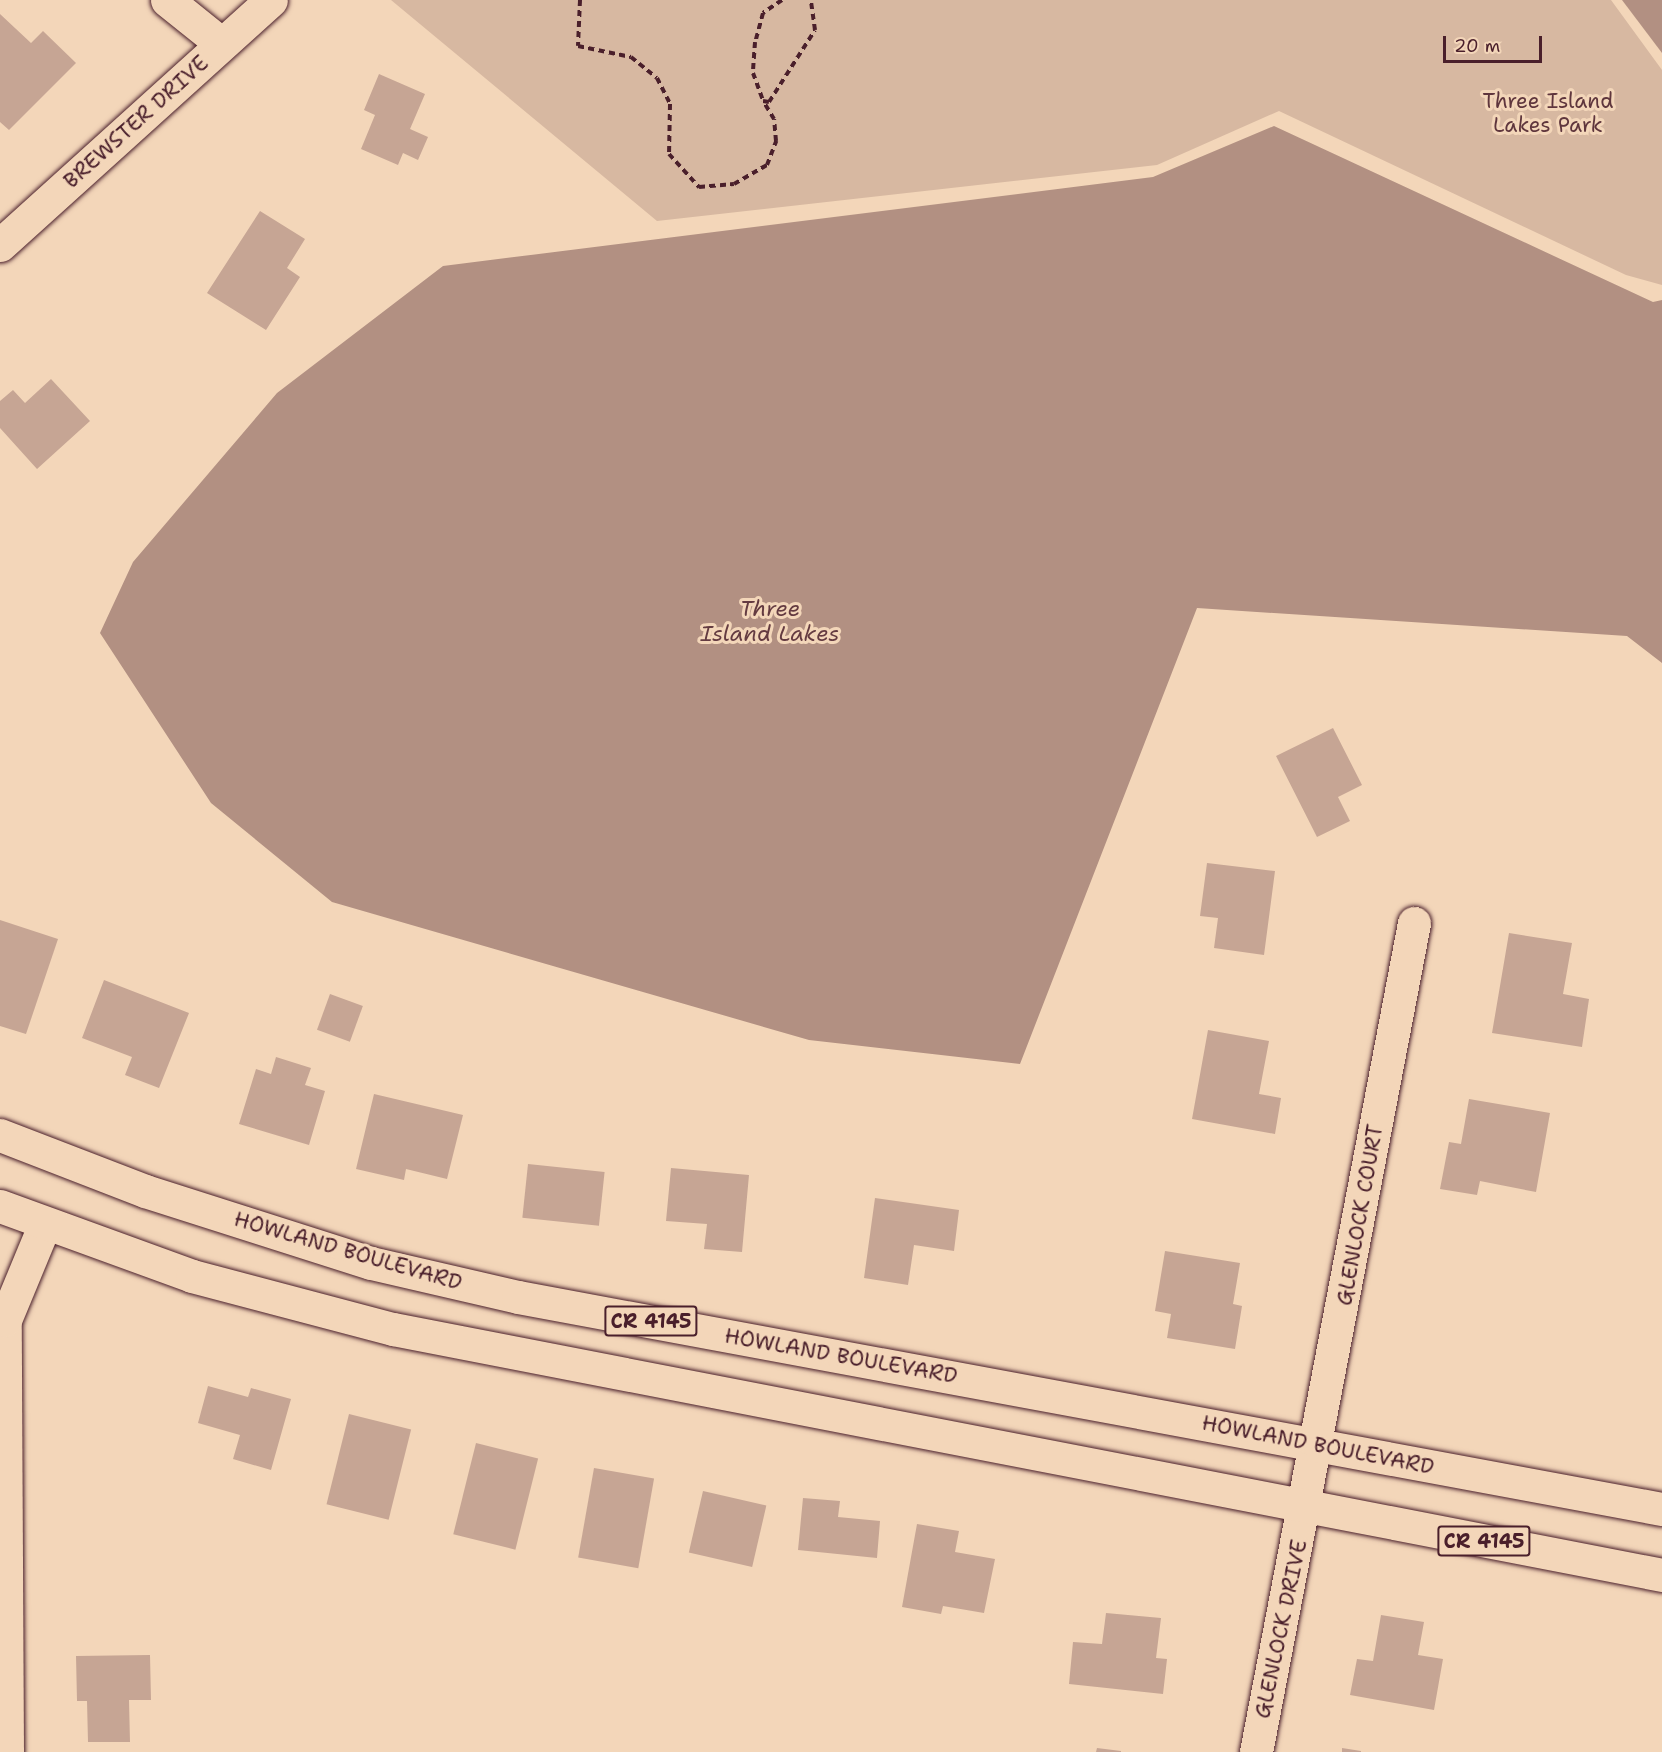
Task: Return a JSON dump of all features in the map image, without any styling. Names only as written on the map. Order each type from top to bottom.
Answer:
[{"type":"main road","points":[[167,0],[222,45]]},
{"type":"main road","name":"BREWSTER DRIVE","points":[[0,245],[271,0]]},
{"type":"main road","name":"GLENLOCK COURT","points":[[1306,1507],[1414,923]]},
{"type":"main road","name":"HOWLAND BOULEVARD","points":[[0,1135],[145,1191],[371,1263],[461,1284],[1662,1509]]},
{"type":"main road","name":"CR 4145","points":[[0,1206],[44,1226],[192,1276],[393,1329],[1662,1575]]},
{"type":"main road","points":[[7,1752],[5,1320],[44,1226]]},
{"type":"main road","name":"GLENLOCK DRIVE","points":[[1256,1752],[1306,1507]]},
{"type":"path","points":[[580,0],[578,46],[631,57],[657,78],[670,104],[669,154],[699,186],[734,184],[767,165],[776,141],[774,119],[753,74],[755,42],[763,13],[782,0]]},
{"type":"path","points":[[764,101],[769,102],[815,30],[811,0]]},
{"type":"green space","name":"Three Island Lakes Park","points":[[391,0],[1611,0],[1662,70],[1662,285],[1626,275],[1279,111],[1157,165],[657,221]]},
{"type":"water","points":[[1622,0],[1662,0],[1662,53]]},
{"type":"water","name":"Three Island Lakes","points":[[1274,126],[1653,302],[1662,300],[1662,663],[1627,636],[1197,608],[1020,1064],[809,1040],[332,902],[211,803],[100,633],[133,562],[277,393],[443,266],[1153,177]]},
{"type":"building","points":[[0,14],[31,43],[43,31],[76,63],[9,130],[0,122]]},
{"type":"building","points":[[379,74],[425,94],[410,129],[428,137],[418,160],[403,153],[398,165],[361,149],[375,115],[364,110]]},
{"type":"building","points":[[260,211],[305,239],[287,268],[300,277],[266,330],[207,293]]},
{"type":"building","points":[[51,379],[90,421],[37,469],[0,428],[0,401],[13,390],[25,403]]},
{"type":"building","points":[[1333,728],[1362,785],[1338,797],[1350,821],[1317,837],[1276,756]]},
{"type":"building","points":[[1207,863],[1275,871],[1264,955],[1214,948],[1218,918],[1200,916]]},
{"type":"building","points":[[0,920],[58,939],[26,1034],[0,1026]]},
{"type":"building","points":[[1509,933],[1572,943],[1563,994],[1589,999],[1582,1047],[1492,1033]]},
{"type":"building","points":[[104,980],[189,1013],[159,1088],[125,1075],[132,1057],[82,1038]]},
{"type":"building","points":[[330,994],[363,1006],[350,1042],[317,1030]]},
{"type":"building","points":[[1208,1030],[1269,1041],[1259,1094],[1281,1098],[1275,1134],[1192,1119]]},
{"type":"building","points":[[276,1057],[311,1068],[305,1085],[325,1091],[309,1145],[239,1124],[256,1069],[271,1074]]},
{"type":"building","points":[[374,1094],[463,1115],[447,1179],[406,1169],[404,1180],[356,1169]]},
{"type":"building","points":[[1469,1099],[1550,1113],[1536,1192],[1480,1181],[1477,1195],[1440,1189],[1449,1142],[1461,1144]]},
{"type":"building","points":[[528,1164],[605,1172],[599,1226],[522,1218]]},
{"type":"building","points":[[671,1168],[749,1175],[742,1252],[704,1249],[707,1224],[666,1221]]},
{"type":"building","points":[[875,1198],[959,1210],[954,1251],[914,1245],[908,1285],[864,1278]]},
{"type":"building","points":[[1165,1251],[1240,1263],[1233,1304],[1242,1306],[1235,1349],[1167,1338],[1171,1314],[1155,1311]]},
{"type":"building","points":[[208,1386],[248,1397],[251,1388],[291,1399],[271,1470],[233,1459],[240,1435],[198,1423]]},
{"type":"building","points":[[349,1414],[411,1429],[389,1520],[327,1504]]},
{"type":"building","points":[[476,1443],[538,1458],[515,1550],[453,1534]]},
{"type":"building","points":[[594,1468],[654,1479],[638,1568],[578,1558]]},
{"type":"building","points":[[703,1491],[766,1506],[752,1567],[689,1552]]},
{"type":"building","points":[[803,1498],[840,1501],[838,1517],[880,1521],[877,1558],[798,1550]]},
{"type":"building","points":[[917,1524],[959,1531],[955,1552],[995,1559],[984,1613],[943,1606],[941,1614],[902,1607]]},
{"type":"building","points":[[1106,1613],[1161,1618],[1156,1658],[1167,1659],[1163,1694],[1069,1684],[1073,1642],[1102,1644]]},
{"type":"building","points":[[1381,1615],[1424,1622],[1418,1655],[1443,1659],[1434,1710],[1350,1695],[1357,1659],[1373,1661]]},
{"type":"building","points":[[150,1655],[151,1700],[129,1700],[130,1742],[88,1742],[87,1701],[77,1701],[76,1656]]},
{"type":"building","points":[[1097,1748],[1121,1751],[1121,1752],[1096,1752]]},
{"type":"building","points":[[1342,1748],[1361,1751],[1361,1752],[1342,1752]]}]
